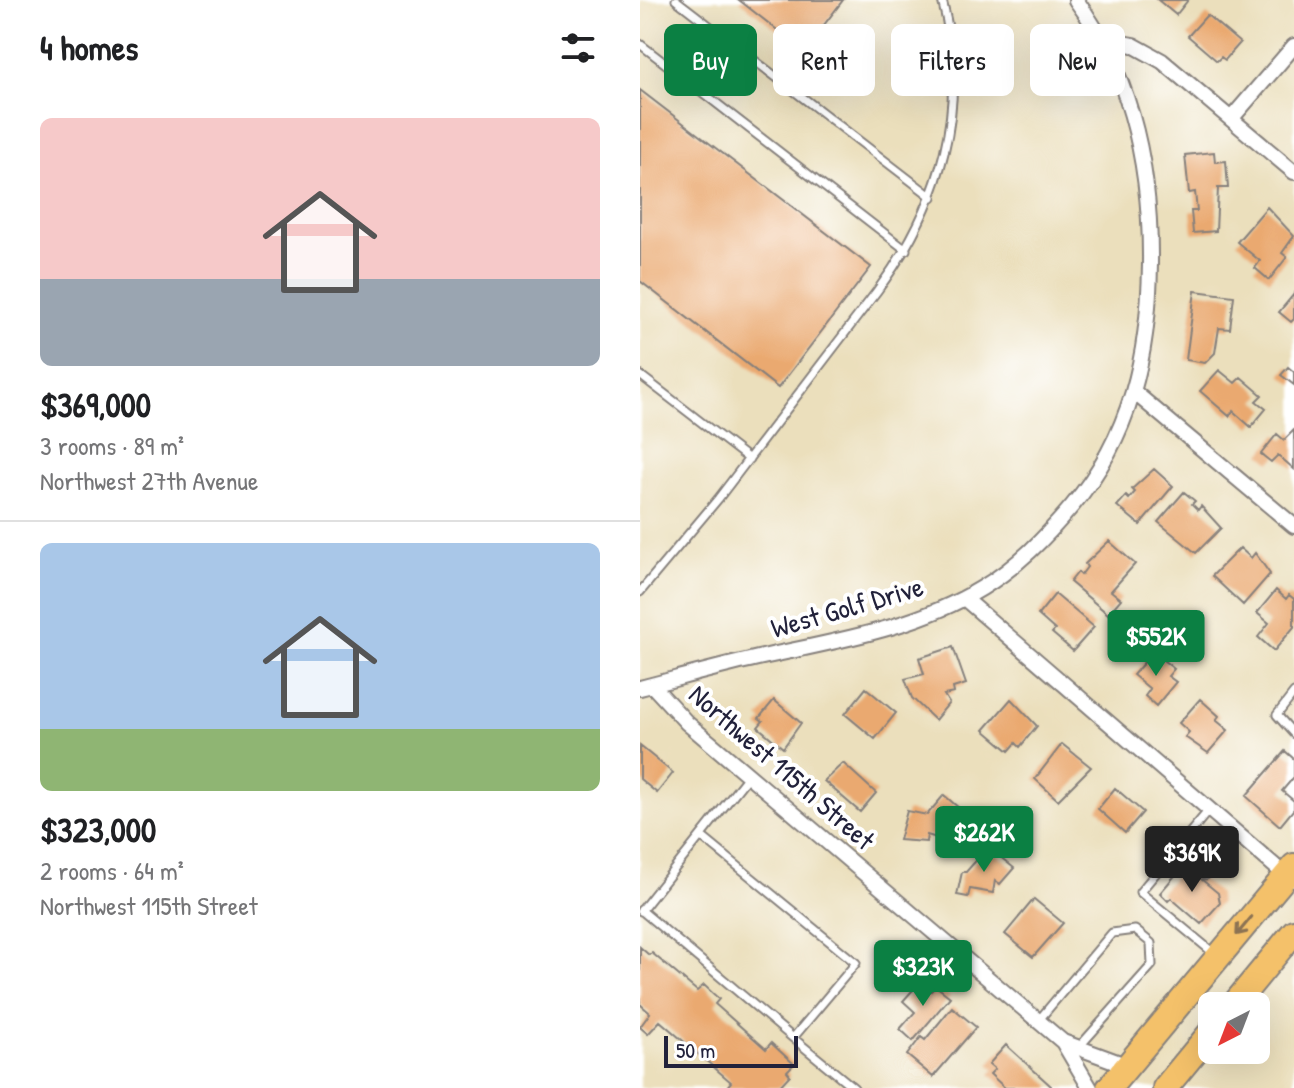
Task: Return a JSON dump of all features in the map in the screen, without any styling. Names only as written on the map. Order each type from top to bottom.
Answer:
[{"type":"main road","points":[[1109,1088],[1291,875]]},
{"type":"main road","points":[[1245,992],[1294,932]]},
{"type":"main road","points":[[1165,1088],[1198,1048]]},
{"type":"street","name":"West Golf Drive","points":[[1076,0],[1090,24]]},
{"type":"street","points":[[1125,46],[1148,52],[1294,172]]},
{"type":"street","points":[[1231,119],[1294,46]]},
{"type":"street","name":"West Golf Drive","points":[[646,686],[857,637],[907,622],[964,598],[1029,553],[1074,504],[1114,444],[1134,392],[1149,307],[1147,198],[1134,122],[1123,96]]},
{"type":"street","points":[[1134,392],[1294,526]]},
{"type":"street","points":[[964,598],[1239,836],[1291,875]]},
{"type":"street","name":"Northwest 115th Street","points":[[646,686],[1063,1042],[1128,1066]]},
{"type":"street","name":"Northwest 115th Street","points":[[1063,1042],[1090,1088]]},
{"type":"lane","points":[[676,0],[932,197]]},
{"type":"lane","points":[[640,592],[749,459],[906,250],[932,197],[945,159],[953,96],[952,47],[942,0]]},
{"type":"lane","points":[[640,44],[906,250]]},
{"type":"lane","points":[[640,375],[749,459]]},
{"type":"lane","points":[[1294,693],[1277,715],[1294,734]]},
{"type":"lane","points":[[749,775],[641,911],[854,1088]]},
{"type":"lane","points":[[1209,810],[1140,892],[1218,957]]},
{"type":"lane","points":[[701,836],[856,963],[793,1038]]},
{"type":"lane","points":[[1206,875],[1239,836]]},
{"type":"lane","points":[[1038,1021],[1112,933],[1135,930],[1151,943],[1152,965],[1078,1049]]},
{"type":"building","points":[[739,0],[843,0],[825,24],[773,24],[773,27]]},
{"type":"building","points":[[1158,0],[1188,0],[1176,15]]},
{"type":"building","points":[[1207,15],[1240,43],[1225,60],[1221,57],[1217,61],[1188,36]]},
{"type":"building","points":[[640,90],[871,267],[778,388],[640,281]]},
{"type":"building","points":[[1214,152],[1215,162],[1226,161],[1228,188],[1218,188],[1216,231],[1193,233],[1191,211],[1197,211],[1195,192],[1189,193],[1185,155]]},
{"type":"building","points":[[1267,207],[1294,236],[1282,253],[1287,257],[1269,280],[1255,268],[1260,261],[1237,242]]},
{"type":"building","points":[[1195,291],[1234,296],[1230,329],[1219,328],[1215,353],[1205,363],[1186,360]]},
{"type":"building","points":[[1294,294],[1294,319],[1291,322],[1279,312]]},
{"type":"building","points":[[1288,367],[1294,372],[1294,385],[1281,375]]},
{"type":"building","points":[[1219,370],[1235,383],[1241,377],[1262,395],[1256,401],[1266,409],[1251,427],[1233,411],[1229,416],[1200,391]]},
{"type":"building","points":[[1294,430],[1294,469],[1278,455],[1271,462],[1261,454],[1277,434],[1284,440]]},
{"type":"building","points":[[1154,469],[1173,486],[1140,525],[1117,506],[1126,496],[1129,499],[1135,492],[1132,489]]},
{"type":"building","points":[[1184,492],[1195,501],[1192,504],[1198,510],[1201,506],[1221,528],[1196,553],[1158,522]]},
{"type":"building","points":[[1109,541],[1135,564],[1111,591],[1121,599],[1108,614],[1070,582],[1078,572],[1081,575],[1087,567],[1085,564]]},
{"type":"building","points":[[1240,548],[1251,558],[1255,553],[1270,574],[1243,605],[1212,576]]},
{"type":"building","points":[[1276,590],[1286,599],[1289,595],[1294,599],[1294,627],[1274,651],[1258,637],[1269,623],[1257,613]]},
{"type":"building","points":[[1055,594],[1094,627],[1073,651],[1052,633],[1055,630],[1038,615]]},
{"type":"building","points":[[953,647],[966,684],[953,688],[954,693],[944,695],[949,703],[935,720],[912,698],[905,679],[924,674],[919,658]]},
{"type":"building","points":[[1153,652],[1174,669],[1168,676],[1176,682],[1156,706],[1145,696],[1150,689],[1133,675]]},
{"type":"building","points":[[866,688],[896,713],[875,739],[845,714]]},
{"type":"building","points":[[1011,699],[1037,726],[1020,747],[1016,743],[1009,751],[984,730]]},
{"type":"building","points":[[1200,699],[1219,716],[1216,720],[1228,730],[1208,753],[1185,737],[1189,732],[1179,723]]},
{"type":"building","points":[[774,700],[801,723],[783,748],[758,727],[763,721],[759,718]]},
{"type":"building","points":[[1062,744],[1091,767],[1058,800],[1035,779]]},
{"type":"building","points":[[640,746],[673,773],[657,793],[640,779]]},
{"type":"building","points":[[1285,751],[1294,759],[1294,777],[1282,791],[1294,801],[1294,809],[1280,826],[1246,796]]},
{"type":"building","points":[[843,763],[876,793],[860,812],[824,781]]},
{"type":"building","points":[[1115,788],[1143,812],[1125,833],[1098,809]]},
{"type":"building","points":[[944,795],[968,816],[958,829],[952,827],[947,848],[935,845],[937,838],[927,835],[926,842],[899,840],[907,811],[927,815]]},
{"type":"building","points":[[988,847],[1014,868],[1000,884],[995,880],[993,893],[970,889],[968,897],[957,895],[962,872],[966,872]]},
{"type":"building","points":[[1184,865],[1218,893],[1220,903],[1201,924],[1171,898],[1168,901],[1160,893]]},
{"type":"building","points":[[1034,899],[1063,923],[1033,957],[1005,934]]},
{"type":"building","points":[[640,947],[649,955],[652,953],[697,991],[704,985],[719,999],[715,1004],[766,1049],[771,1043],[794,1064],[787,1071],[790,1075],[778,1088],[726,1088],[731,1082],[660,1021],[648,1034],[640,1027],[650,1013],[640,1004]]},
{"type":"building","points":[[921,981],[931,991],[936,986],[950,997],[913,1041],[900,1029],[915,1012],[903,1001]]},
{"type":"building","points":[[952,1007],[976,1027],[933,1077],[907,1055],[921,1037],[925,1040]]},
{"type":"building","points":[[1006,1045],[1051,1088],[1005,1088],[990,1074],[995,1069],[989,1064]]}]
